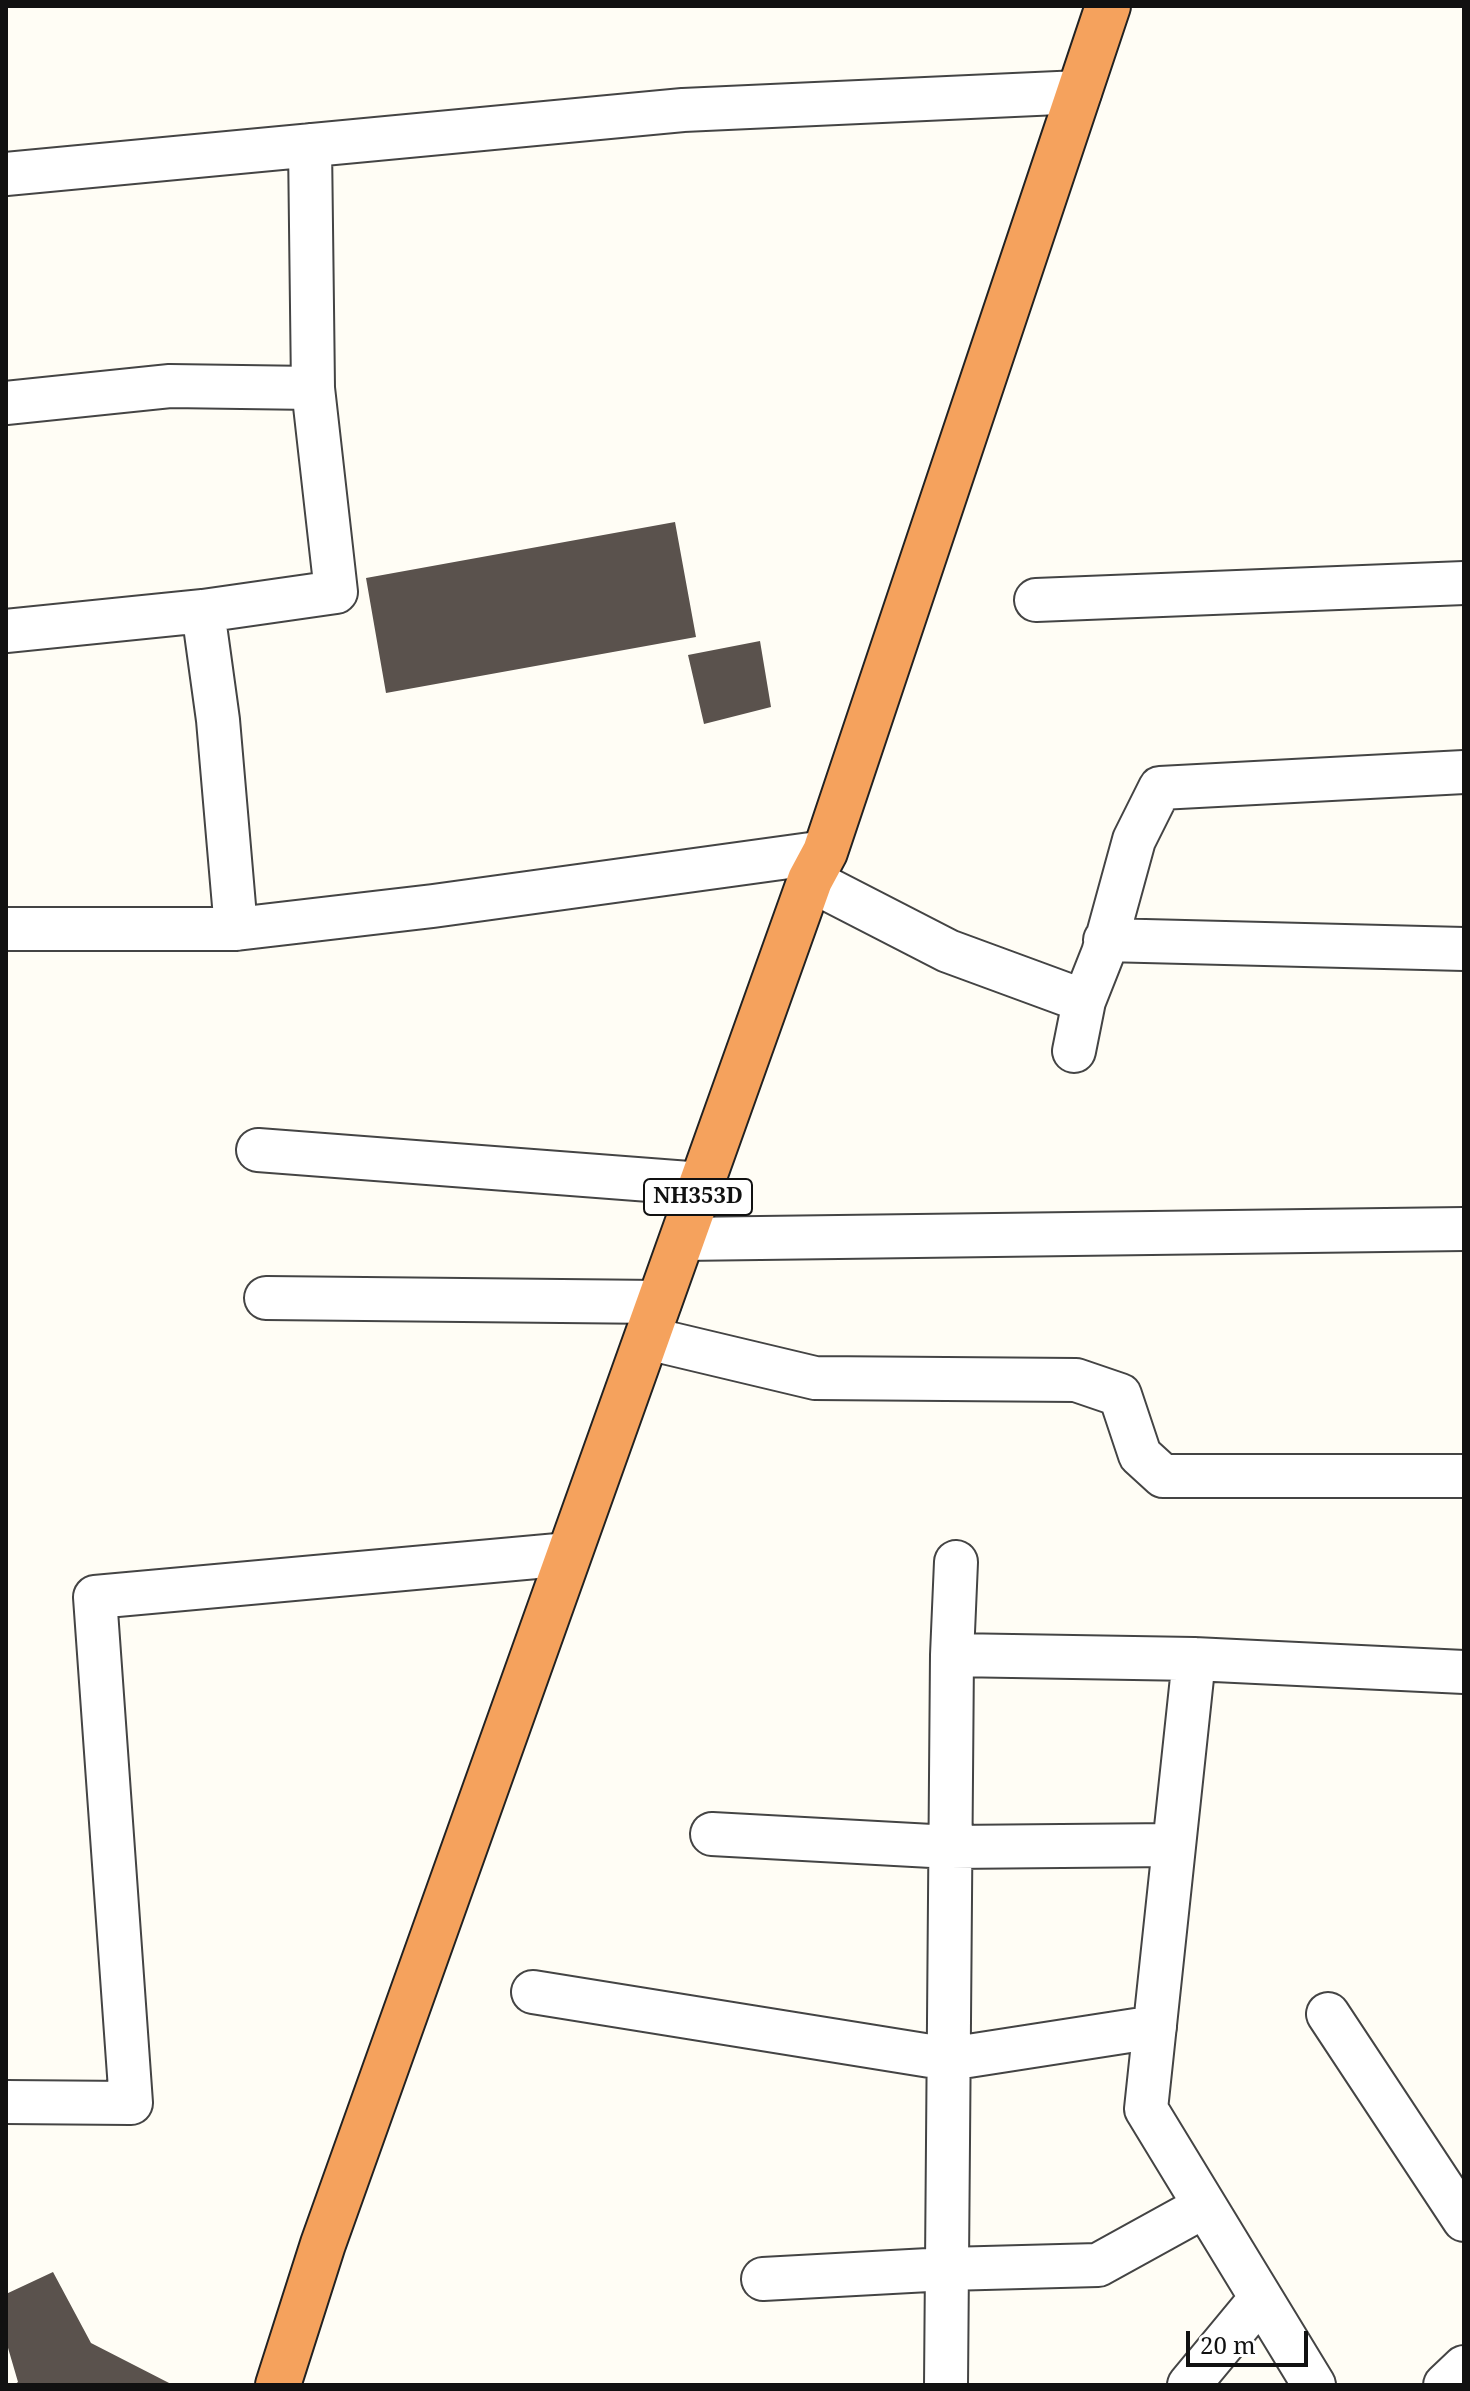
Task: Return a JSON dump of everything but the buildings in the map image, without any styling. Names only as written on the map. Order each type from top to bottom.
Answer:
[{"type":"highway","name":"NH353D","points":[[278,2385],[329,2229],[818,866],[1108,6]]},
{"type":"street","points":[[6,174],[683,110],[1080,92]]},
{"type":"street","points":[[6,631],[203,611],[336,592],[313,388],[310,145]]},
{"type":"street","points":[[6,403],[170,386],[313,388]]},
{"type":"street","points":[[1036,600],[1464,583]]},
{"type":"street","points":[[203,611],[218,720],[236,929]]},
{"type":"street","points":[[1074,1051],[1084,1001],[1103,953],[1134,840],[1160,788],[1464,772]]},
{"type":"street","points":[[6,929],[236,929],[818,866],[948,951],[1084,1001]]},
{"type":"street","points":[[1105,940],[1464,949]]},
{"type":"street","points":[[258,1150],[702,1184]]},
{"type":"street","points":[[682,1239],[1464,1229]]},
{"type":"street","points":[[266,1298],[654,1320],[815,1378],[1076,1380],[1120,1395],[1140,1455],[1163,1476],[1464,1476]]},
{"type":"street","points":[[6,2102],[131,2103],[95,1597],[569,1554]]},
{"type":"street","points":[[946,2385],[952,1655],[956,1562]]},
{"type":"street","points":[[952,1655],[1194,1659],[1464,1672]]},
{"type":"street","points":[[1194,1659],[1146,2109],[1314,2385]]},
{"type":"street","points":[[712,1834],[950,1847],[1174,1845]]},
{"type":"street","points":[[533,1992],[949,2059],[1155,2027]]},
{"type":"street","points":[[1328,2014],[1464,2220]]},
{"type":"street","points":[[763,2279],[1098,2265],[1205,2206]]},
{"type":"street","points":[[1189,2385],[1261,2298]]},
{"type":"street","points":[[1445,2385],[1464,2367]]}]
